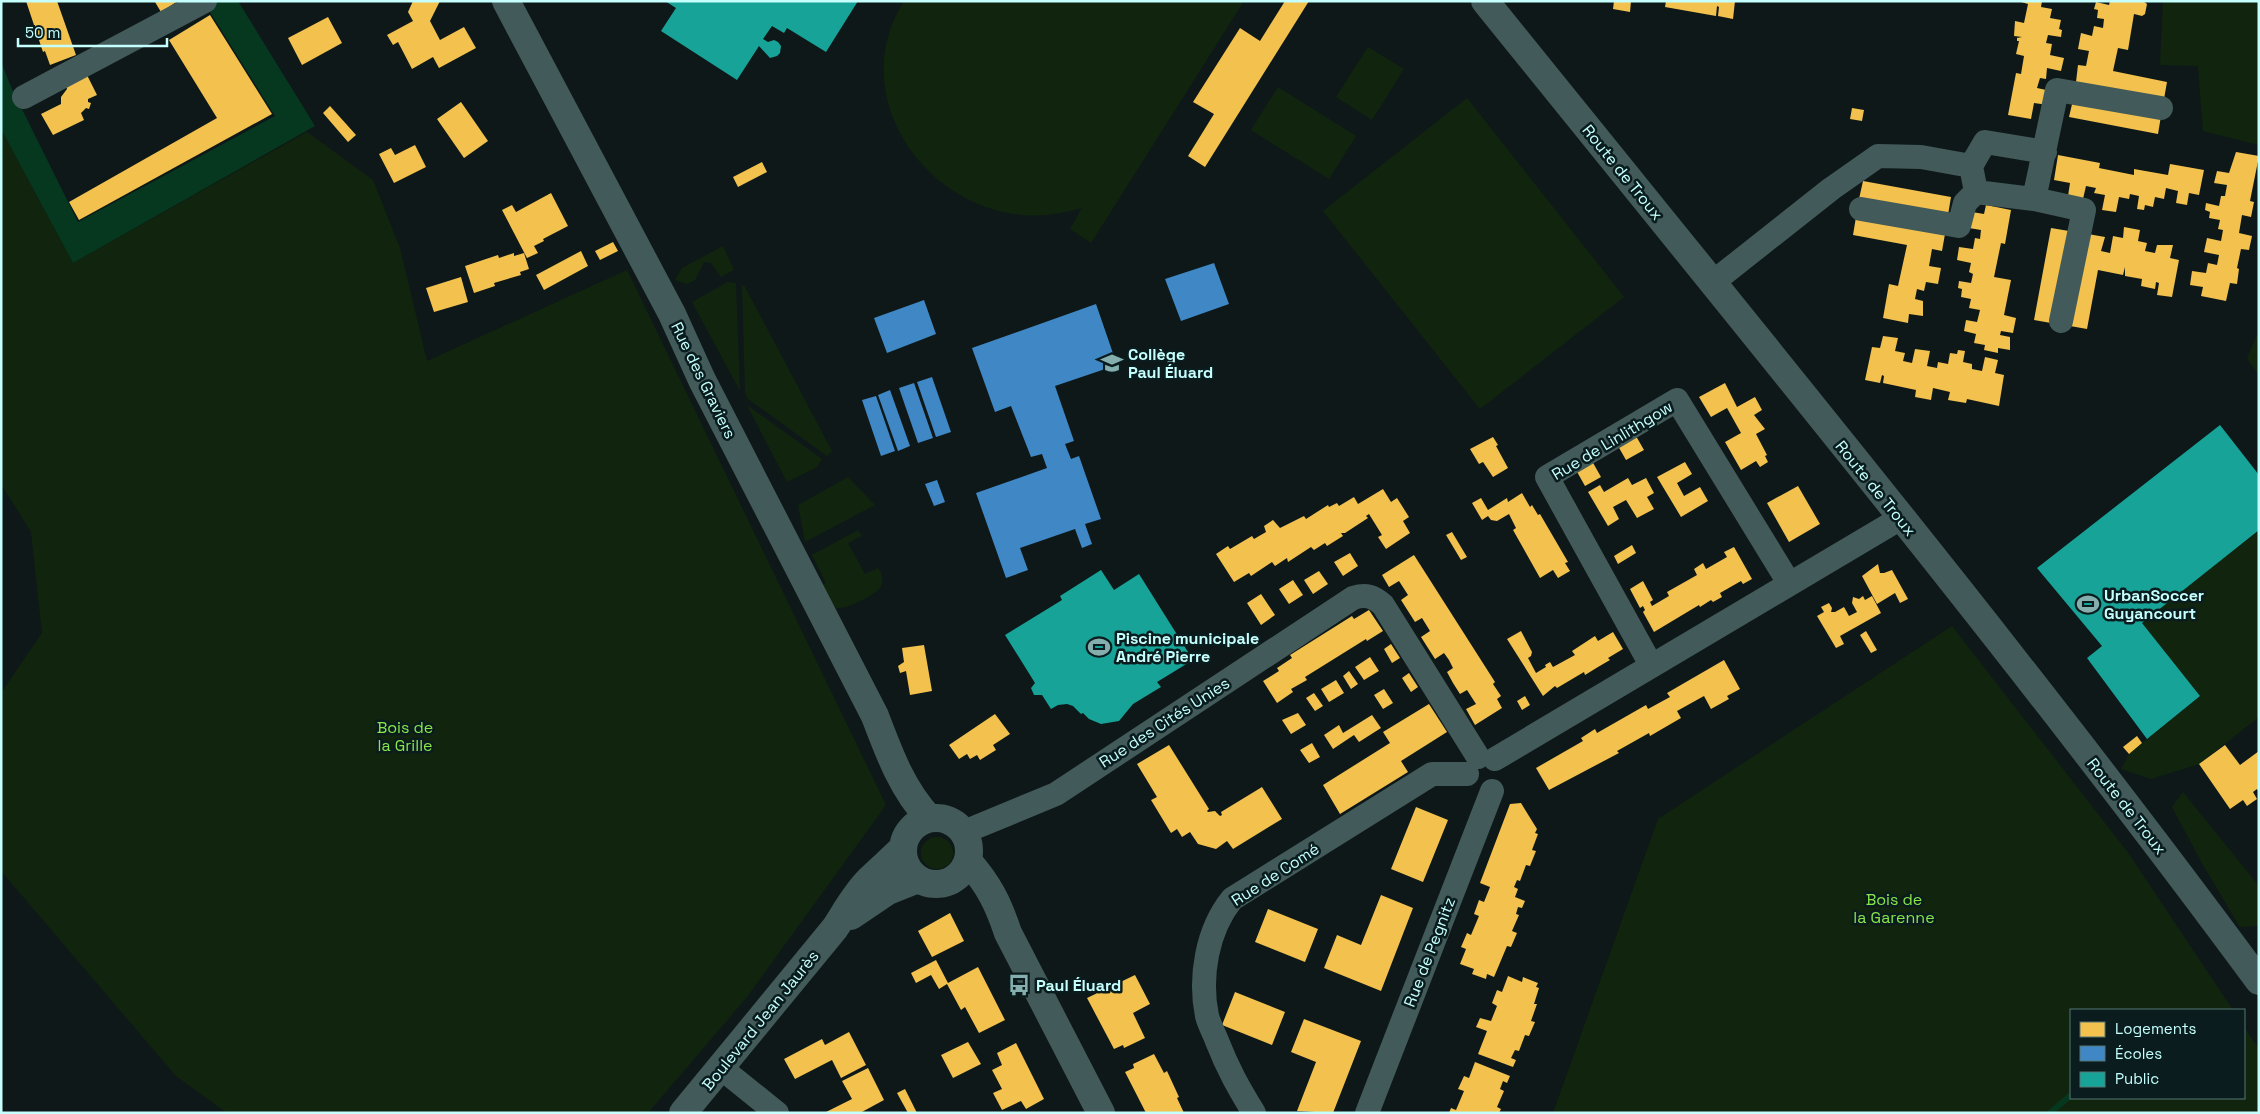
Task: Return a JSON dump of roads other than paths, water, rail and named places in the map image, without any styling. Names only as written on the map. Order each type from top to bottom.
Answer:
[{"type":"street","name":"Rue des Graviers","points":[[506,1],[672,314],[714,405],[875,716],[893,764],[917,805],[928,818]]},
{"type":"street","name":"Route de Troux","points":[[1485,1],[1900,518],[2126,804],[2259,981]]},
{"type":"street","points":[[24,97],[202,3]]},
{"type":"street","points":[[2034,200],[2057,90],[2161,108]]},
{"type":"street","points":[[1976,192],[1971,166],[1985,142],[2045,152]]},
{"type":"street","points":[[1712,283],[1831,189],[1878,156],[1921,157],[1971,166]]},
{"type":"street","points":[[1976,192],[2034,200],[2084,210],[2061,321]]},
{"type":"street","points":[[1861,209],[1959,226],[1965,203],[1976,192]]},
{"type":"street","name":"Rue de Linlithgow","points":[[1651,664],[1547,477],[1677,400],[1789,583]]},
{"type":"street","points":[[1480,763],[1499,762],[1503,773],[1500,784],[1492,791],[1480,792],[1470,785],[1480,763],[1900,518]]},
{"type":"street","name":"Rue des Cités Unies","points":[[964,832],[1056,794],[1353,598],[1360,596],[1369,595],[1384,605],[1480,763]]},
{"type":"street","name":"Rue de Comé","points":[[1254,1113],[1232,1079],[1207,1017],[1205,971],[1214,925],[1222,911],[1232,899],[1432,774],[1480,763]]},
{"type":"street","name":"Rue des Graviers","points":[[893,764],[905,841]]},
{"type":"street","name":"Rue de Pegnitz","points":[[1367,1113],[1492,791]]},
{"type":"street","points":[[928,818],[942,818],[954,822],[964,832],[969,846],[968,861],[960,875],[946,882],[932,884],[918,879],[909,870],[904,860],[905,841],[916,824],[928,818]]},
{"type":"street","name":"Boulevard Jean Jaurès","points":[[683,1113],[722,1068],[835,928],[853,899],[870,879],[883,869],[905,841]]},
{"type":"street","points":[[968,861],[986,881],[1000,909],[1008,933],[1101,1113]]},
{"type":"street","name":"Boulevard Jean Jaurès","points":[[835,928],[880,896],[918,879]]},
{"type":"street","points":[[946,882],[969,894],[985,907],[1008,933]]},
{"type":"street","points":[[722,1068],[777,1113]]},
{"type":"waterway","points":[[2050,1113],[2070,1096]]},
{"type":"place","name":"Collège Paul Éluard","points":[[1112,363]]},
{"type":"place","name":"UrbanSoccer Guyancourt","points":[[2088,604]]},
{"type":"place","name":"Piscine municipale André Pierre","points":[[1099,647]]},
{"type":"place","name":"Paul Éluard","points":[[1019,985]]},
{"type":"park label","name":"Bois de la Grille","points":[[405,736]]},
{"type":"park label","name":"Bois de la Garenne","points":[[1894,908]]}]
